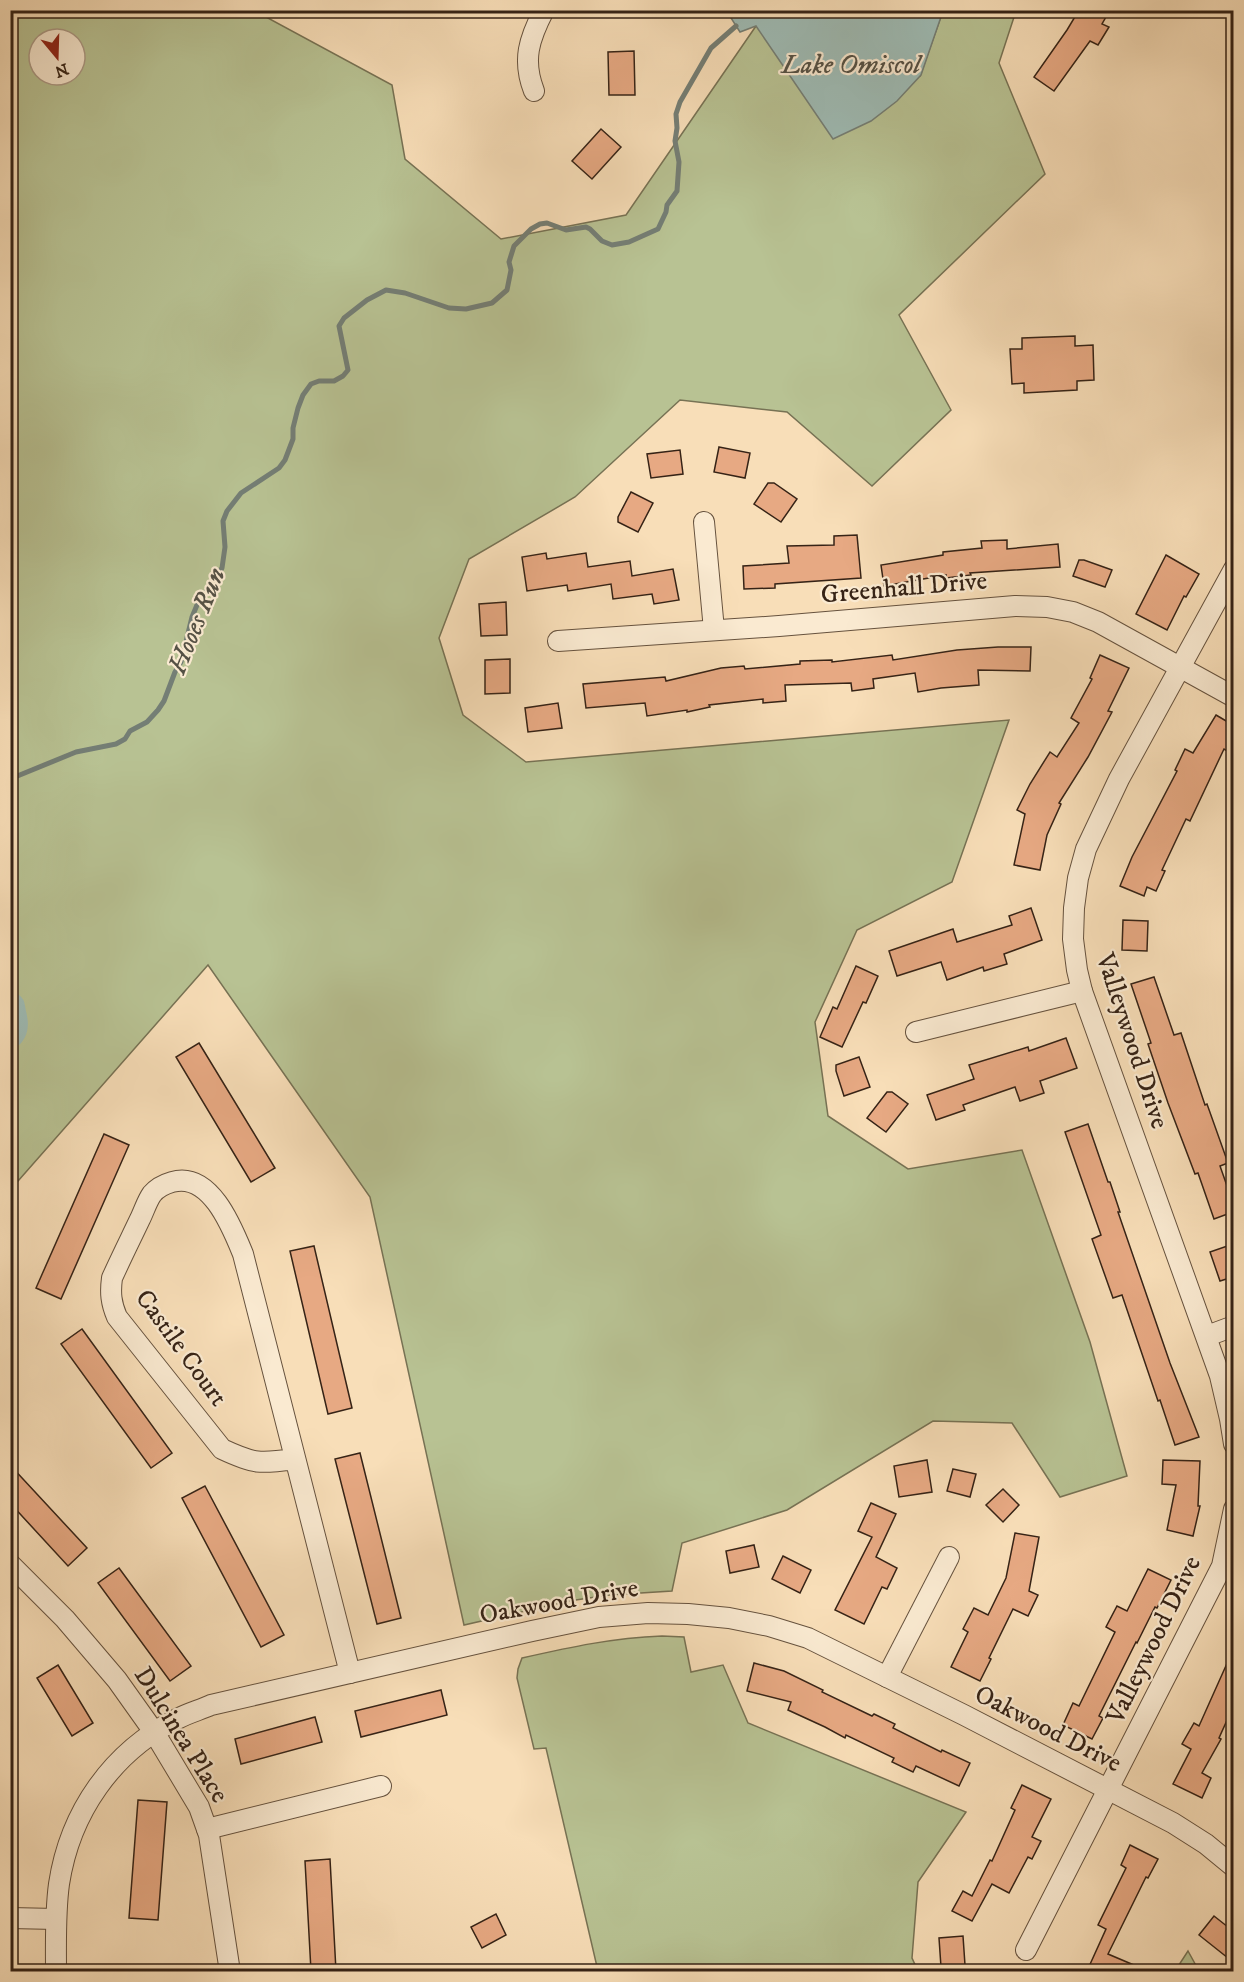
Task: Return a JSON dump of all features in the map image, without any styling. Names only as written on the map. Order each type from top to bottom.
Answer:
[{"type":"street","points":[[534,92],[528,69],[528,50],[532,33],[544,10]]},
{"type":"street","points":[[704,522],[714,630]]},
{"type":"street","name":"Valleywood Drive","points":[[1233,569],[1119,779],[1086,849],[1078,878],[1073,939],[1082,991],[1207,1336],[1228,1408],[1233,1444]]},
{"type":"street","name":"Greenhall Drive","points":[[558,641],[1016,606],[1047,607],[1073,612],[1098,622],[1233,697]]},
{"type":"street","points":[[916,1032],[1082,991]]},
{"type":"street","name":"Castile Court","points":[[294,1459],[262,1464],[222,1449],[117,1317],[111,1298],[112,1278],[152,1195],[166,1184],[190,1181],[202,1185],[219,1206],[243,1254],[350,1673]]},
{"type":"street","points":[[1207,1336],[1233,1326]]},
{"type":"street","name":"Valleywood Drive","points":[[1026,1950],[1222,1566],[1233,1509]]},
{"type":"street","points":[[888,1677],[949,1557]]},
{"type":"street","name":"Dulcinea Place","points":[[10,1564],[80,1636],[117,1680],[154,1732],[199,1807],[207,1829],[230,1971]]},
{"type":"street","name":"Oakwood Drive","points":[[56,1971],[56,1919],[59,1886],[74,1829],[84,1807],[118,1761],[154,1732],[179,1718],[211,1705],[599,1617],[648,1613],[729,1618],[769,1626],[808,1638],[1173,1823],[1206,1844],[1233,1867]]},
{"type":"street","points":[[207,1829],[381,1786]]},
{"type":"street","points":[[10,1917],[56,1919]]},
{"type":"green space","points":[[11,11],[255,11],[392,85],[405,159],[501,239],[626,215],[756,26],[920,76],[943,11],[1016,11],[999,63],[1045,174],[899,315],[951,410],[872,486],[787,412],[680,400],[575,497],[469,559],[439,638],[463,715],[526,762],[1009,720],[952,882],[857,930],[815,1022],[828,1116],[908,1169],[1022,1150],[1090,1342],[1127,1476],[1060,1497],[1012,1423],[933,1421],[787,1510],[682,1543],[672,1591],[609,1595],[569,1601],[464,1625],[370,1197],[208,965],[11,1189]]},
{"type":"green space","points":[[662,1636],[684,1637],[691,1672],[723,1665],[748,1723],[966,1812],[918,1882],[912,1958],[918,1971],[598,1971],[546,1748],[534,1749],[517,1678],[518,1669],[522,1658],[609,1641]]},
{"type":"green space","points":[[1188,1951],[1199,1971],[1175,1971]]},
{"type":"water","name":"Lake Omiscol","points":[[755,11],[943,11],[921,75],[897,101],[871,121],[833,139],[756,26],[740,32],[731,18]]},
{"type":"building","points":[[1079,10],[1110,10],[1102,24],[1109,27],[1098,45],[1090,41],[1054,91],[1034,77]]},
{"type":"building","points":[[634,51],[635,95],[609,95],[608,52]]},
{"type":"building","points":[[601,129],[621,147],[592,179],[572,161]]},
{"type":"building","points":[[1075,336],[1075,346],[1093,345],[1094,380],[1077,381],[1077,390],[1024,393],[1024,383],[1012,384],[1010,349],[1022,349],[1022,338]]},
{"type":"building","points":[[719,447],[750,453],[745,478],[714,472]]},
{"type":"building","points":[[680,450],[683,474],[651,478],[647,454]]},
{"type":"building","points":[[768,483],[774,483],[797,499],[781,522],[754,504]]},
{"type":"building","points":[[631,492],[653,503],[638,532],[618,522],[618,517]]},
{"type":"building","points":[[857,535],[861,578],[775,584],[775,588],[744,589],[743,566],[789,563],[787,546],[834,545],[834,536]]},
{"type":"building","points":[[1007,540],[1007,549],[1058,544],[1060,567],[970,573],[971,575],[946,578],[946,575],[884,586],[881,565],[943,555],[943,552],[982,548],[981,541]]},
{"type":"building","points":[[546,553],[547,559],[586,553],[588,567],[630,561],[632,576],[673,569],[679,600],[654,604],[652,594],[613,599],[611,584],[568,591],[567,585],[527,591],[522,557]]},
{"type":"building","points":[[1166,555],[1199,574],[1186,597],[1184,596],[1167,630],[1136,614]]},
{"type":"building","points":[[1079,560],[1112,570],[1105,587],[1073,576]]},
{"type":"building","points":[[506,602],[507,635],[481,636],[479,604]]},
{"type":"building","points":[[1031,647],[1030,671],[978,670],[979,685],[918,692],[915,673],[873,679],[874,688],[852,691],[851,683],[785,685],[786,701],[763,703],[763,699],[709,705],[710,707],[687,712],[687,710],[647,716],[645,703],[586,708],[583,684],[665,677],[666,681],[721,668],[744,666],[745,669],[800,664],[800,661],[832,660],[832,662],[892,655],[893,660],[957,650]]},
{"type":"building","points":[[1100,655],[1129,668],[1108,711],[1112,712],[1088,757],[1059,803],[1061,804],[1047,835],[1040,870],[1014,865],[1025,814],[1017,810],[1050,752],[1057,757],[1079,723],[1071,718],[1092,679],[1090,678]]},
{"type":"building","points":[[510,659],[510,693],[485,694],[485,660]]},
{"type":"building","points":[[558,703],[562,728],[528,732],[525,708]]},
{"type":"building","points":[[1216,715],[1233,725],[1233,744],[1229,752],[1224,749],[1190,821],[1186,819],[1162,870],[1165,871],[1156,891],[1147,887],[1144,896],[1120,886],[1132,857],[1177,771],[1175,770],[1185,749],[1193,753]]},
{"type":"building","points":[[1031,908],[1042,940],[1004,954],[1007,964],[984,971],[983,967],[947,980],[941,962],[897,976],[889,951],[953,929],[957,942],[1012,925],[1009,916]]},
{"type":"building","points":[[1123,920],[1148,921],[1147,951],[1122,950]]},
{"type":"building","points":[[856,966],[878,976],[842,1047],[820,1037],[833,1007],[837,1009]]},
{"type":"building","points":[[1154,977],[1174,1035],[1181,1033],[1205,1105],[1207,1104],[1228,1163],[1220,1166],[1233,1203],[1233,1212],[1214,1219],[1198,1173],[1195,1174],[1168,1103],[1131,984]]},
{"type":"building","points":[[1066,1038],[1077,1068],[1040,1081],[1044,1093],[1020,1101],[1015,1087],[963,1105],[965,1110],[936,1120],[927,1095],[974,1079],[969,1065],[1028,1047],[1029,1051]]},
{"type":"building","points":[[199,1043],[275,1168],[251,1182],[176,1057]]},
{"type":"building","points":[[859,1057],[870,1087],[844,1096],[836,1065]]},
{"type":"building","points":[[887,1092],[892,1092],[908,1104],[886,1132],[867,1118]]},
{"type":"building","points":[[1088,1124],[1108,1182],[1110,1182],[1120,1212],[1118,1212],[1170,1363],[1199,1437],[1175,1445],[1122,1295],[1113,1298],[1092,1239],[1101,1235],[1065,1132]]},
{"type":"building","points":[[104,1134],[129,1145],[61,1299],[36,1288]]},
{"type":"building","points":[[1233,1244],[1233,1277],[1220,1281],[1210,1252]]},
{"type":"building","points":[[314,1246],[352,1408],[328,1414],[290,1251]]},
{"type":"building","points":[[82,1329],[172,1453],[151,1468],[61,1344]]},
{"type":"building","points":[[360,1453],[401,1618],[377,1624],[335,1459]]},
{"type":"building","points":[[927,1460],[932,1492],[899,1497],[894,1466]]},
{"type":"building","points":[[1163,1460],[1200,1461],[1198,1506],[1200,1506],[1193,1536],[1167,1530],[1176,1485],[1162,1484]]},
{"type":"building","points":[[10,1465],[87,1548],[68,1566],[10,1503]]},
{"type":"building","points":[[953,1469],[976,1474],[970,1497],[947,1491]]},
{"type":"building","points":[[205,1486],[284,1635],[261,1647],[182,1498]]},
{"type":"building","points":[[1003,1489],[1019,1505],[1003,1522],[986,1505]]},
{"type":"building","points":[[871,1503],[896,1514],[876,1557],[897,1568],[887,1589],[882,1587],[864,1624],[835,1610],[872,1537],[858,1531]]},
{"type":"building","points":[[1015,1533],[1039,1537],[1029,1591],[1038,1595],[1028,1616],[1013,1609],[980,1681],[951,1667],[968,1632],[963,1629],[974,1608],[988,1615],[1006,1578]]},
{"type":"building","points":[[754,1545],[759,1567],[730,1573],[726,1551]]},
{"type":"building","points":[[783,1556],[811,1570],[800,1593],[772,1579]]},
{"type":"building","points":[[119,1568],[191,1666],[170,1681],[98,1583]]},
{"type":"building","points":[[1148,1569],[1171,1580],[1136,1642],[1099,1716],[1103,1718],[1092,1739],[1063,1725],[1073,1703],[1079,1706],[1115,1632],[1106,1627],[1117,1606],[1127,1611]]},
{"type":"building","points":[[1233,1650],[1233,1707],[1219,1738],[1221,1739],[1202,1773],[1211,1778],[1202,1798],[1173,1784],[1191,1749],[1182,1744],[1194,1723],[1199,1726]]},
{"type":"building","points":[[754,1663],[784,1671],[872,1716],[874,1714],[895,1724],[893,1728],[941,1752],[942,1750],[970,1763],[959,1786],[916,1766],[913,1772],[892,1762],[894,1758],[846,1735],[845,1738],[788,1710],[791,1702],[747,1691]]},
{"type":"building","points":[[58,1665],[93,1723],[72,1736],[37,1678]]},
{"type":"building","points":[[441,1690],[447,1715],[361,1737],[355,1711]]},
{"type":"building","points":[[315,1717],[322,1742],[241,1764],[235,1739]]},
{"type":"building","points":[[1022,1785],[1051,1799],[1032,1837],[1041,1841],[1032,1859],[1028,1857],[1009,1893],[992,1884],[972,1921],[952,1911],[963,1891],[972,1896],[990,1860],[992,1861],[1015,1810],[1011,1808]]},
{"type":"building","points":[[138,1800],[167,1802],[158,1920],[129,1918]]},
{"type":"building","points":[[1130,1845],[1158,1859],[1148,1878],[1146,1877],[1108,1954],[1148,1971],[1087,1971],[1106,1929],[1098,1925],[1126,1868],[1121,1865]]},
{"type":"building","points":[[330,1859],[336,1971],[311,1971],[305,1861]]},
{"type":"building","points":[[496,1914],[506,1935],[482,1948],[471,1927]]},
{"type":"building","points":[[1214,1916],[1233,1931],[1233,1962],[1199,1935]]},
{"type":"building","points":[[963,1936],[965,1965],[941,1967],[939,1938]]},
{"type":"waterway","name":"Hooes Run","points":[[10,779],[76,752],[116,744],[125,739],[130,731],[147,722],[158,710],[181,662],[197,605],[222,568],[225,547],[223,521],[227,511],[241,493],[279,468],[285,460],[293,439],[298,408],[311,384],[319,381],[334,381],[348,370],[339,326],[344,318],[367,300],[386,290],[405,293],[449,308],[466,309],[492,303],[507,290],[511,270],[509,262],[514,246],[531,229],[540,224],[547,223],[566,230],[586,227],[602,241],[612,245],[629,242],[658,229],[667,205],[677,191],[679,162],[675,141],[676,114],[680,102],[711,48],[736,26]]},
{"type":"waterway","name":"Hooes Run","points":[[10,1007],[13,1024],[10,1033]]}]
